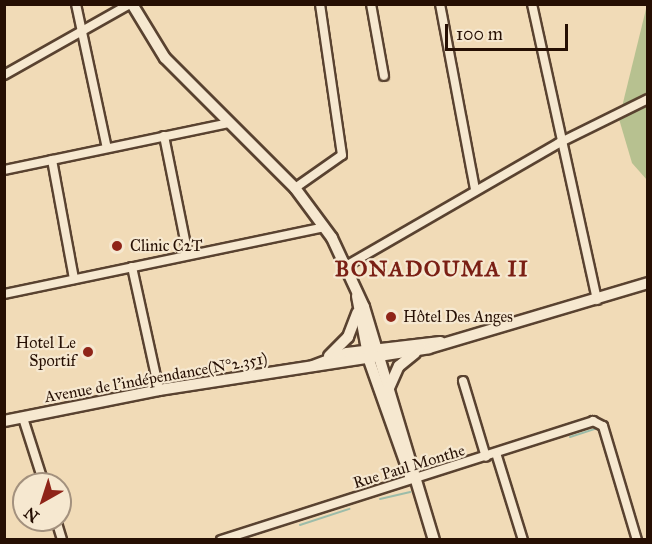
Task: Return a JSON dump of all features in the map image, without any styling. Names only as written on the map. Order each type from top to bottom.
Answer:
[{"type":"main road","points":[[131,4],[165,58],[295,188],[324,227],[346,266],[357,296],[373,354],[389,388],[414,479]]},
{"type":"main road","name":"Avenue de l'indépendance(N°2.351)","points":[[4,421],[159,390],[313,366],[440,342],[632,291],[648,283]]},
{"type":"main road","name":"Avenue de l'indépendance(N°2.351)","points":[[632,291],[648,292]]},
{"type":"main road","points":[[328,357],[348,337],[357,312],[357,296]]},
{"type":"main road","points":[[357,312],[434,540]]},
{"type":"main road","name":"Avenue de l'indépendance(N°2.351)","points":[[313,366],[328,357],[419,350],[440,342]]},
{"type":"main road","points":[[389,388],[399,366],[419,350]]},
{"type":"street","points":[[76,4],[84,30],[107,148]]},
{"type":"street","points":[[4,75],[131,4]]},
{"type":"street","points":[[295,188],[342,154],[320,4]]},
{"type":"street","points":[[371,4],[384,76]]},
{"type":"street","points":[[440,4],[475,190]]},
{"type":"street","points":[[532,4],[559,142],[597,300]]},
{"type":"street","points":[[346,266],[559,142],[648,99]]},
{"type":"street","points":[[4,170],[228,123]]},
{"type":"street","points":[[164,136],[188,255]]},
{"type":"street","points":[[52,160],[74,279]]},
{"type":"street","points":[[4,294],[324,227]]},
{"type":"street","points":[[132,267],[159,390]]},
{"type":"street","points":[[463,381],[486,457]]},
{"type":"street","points":[[23,418],[40,472]]},
{"type":"street","name":"Rue Paul Monthe","points":[[221,540],[486,457],[587,422],[603,426],[637,540]]},
{"type":"street","points":[[496,453],[523,540]]},
{"type":"green space","points":[[647,5],[647,180],[632,163],[619,119]]},
{"type":"waterway","points":[[89,22],[103,14]]},
{"type":"waterway","points":[[51,44],[78,28]]},
{"type":"waterway","points":[[6,69],[15,64]]},
{"type":"waterway","points":[[570,437],[597,428]]},
{"type":"waterway","points":[[380,499],[410,492]]},
{"type":"waterway","points":[[300,525],[349,509]]},
{"type":"place","name":"Clinic C2T","points":[[117,246]]},
{"type":"place","name":"Hôtel Des Anges","points":[[391,317]]},
{"type":"place","name":"Hotel Le Sportif","points":[[88,352]]},
{"type":"district","name":"BONADOUMA II","points":[[432,269]]}]
